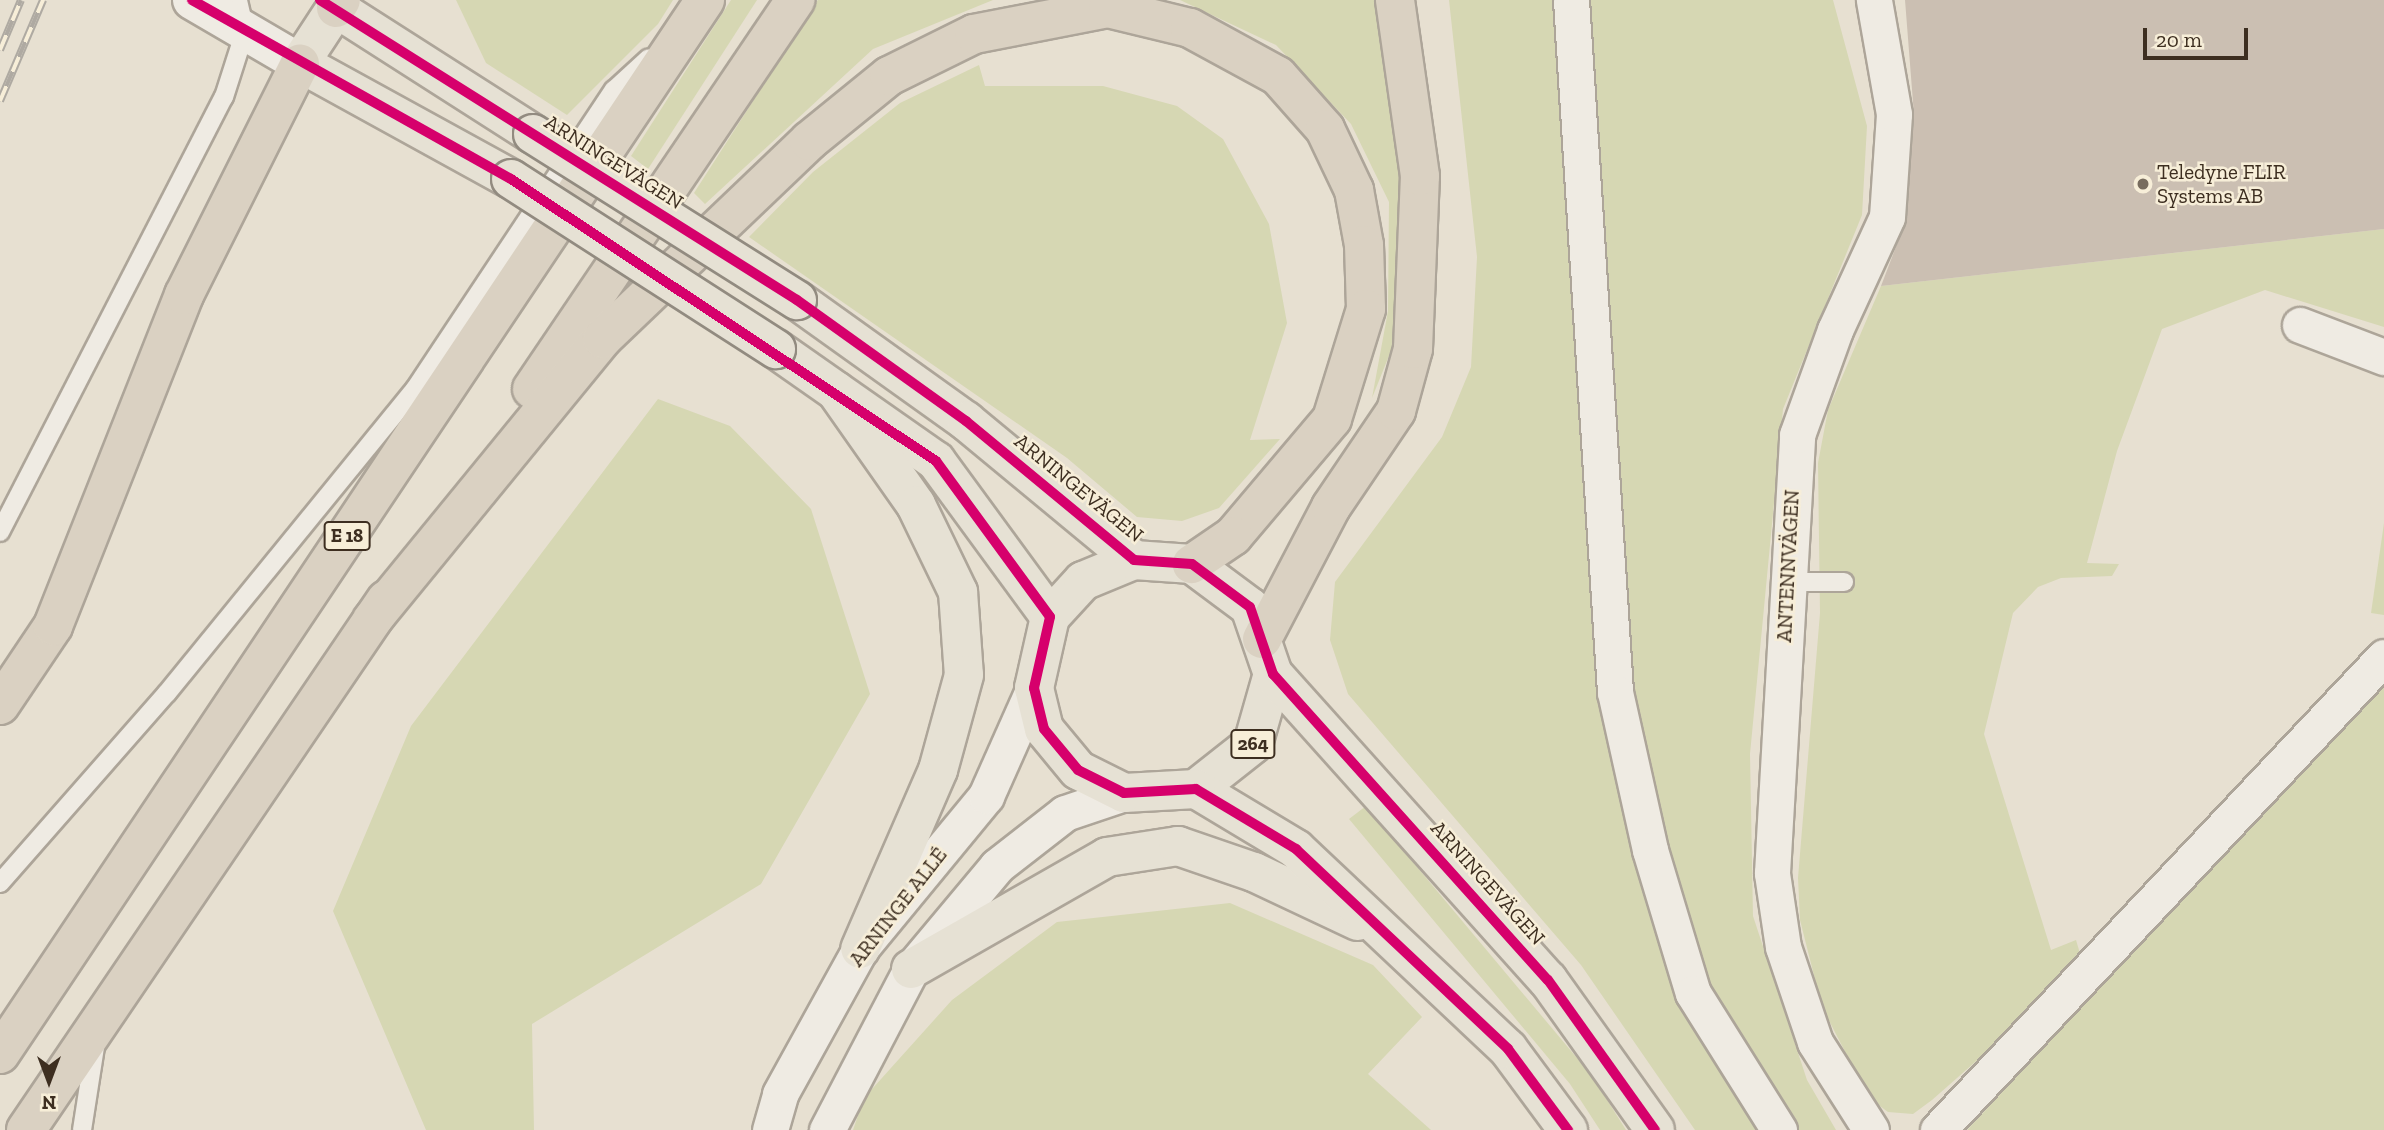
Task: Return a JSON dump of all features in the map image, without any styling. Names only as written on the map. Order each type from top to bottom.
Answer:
[{"type":"highway","points":[[26,1130],[795,0]]},
{"type":"highway","points":[[1268,657],[1331,508],[1396,411],[1413,349],[1420,176],[1395,0]]},
{"type":"highway","points":[[372,620],[602,339],[809,141],[889,76],[974,34],[1108,8],[1190,28],[1278,76],[1325,130],[1354,190],[1364,245],[1366,309],[1332,419],[1233,536],[1192,564]]},
{"type":"highway","name":"E 18","points":[[0,1054],[699,9]]},
{"type":"highway","points":[[0,705],[53,626],[184,295],[300,63]]},
{"type":"main road","points":[[192,0],[241,15],[300,63],[511,179],[776,349],[936,461],[1050,617]]},
{"type":"main road","points":[[300,63],[333,3]]},
{"type":"main road","name":"ARNINGEVÄGEN","points":[[333,3],[533,134],[797,300],[966,421],[1134,559]]},
{"type":"main road","points":[[836,391],[916,505],[958,592],[964,675],[938,770],[860,949]]},
{"type":"main road","name":"ARNINGEVÄGEN","points":[[1196,789],[1124,793],[1078,770],[1044,729],[1034,688],[1050,617],[1083,581],[1134,559],[1192,564],[1250,607],[1268,657],[1548,980],[1655,1130]]},
{"type":"main road","name":"264","points":[[1196,789],[1253,744],[1268,657]]},
{"type":"main road","points":[[1196,789],[1296,849],[1508,1049],[1568,1130]]},
{"type":"main road","points":[[911,969],[1107,857],[1178,846],[1254,872],[1388,936]]},
{"type":"street","points":[[1571,0],[1615,692],[1650,850],[1693,993],[1779,1130]]},
{"type":"street","name":"ANTENNVÄGEN","points":[[1871,1130],[1815,1042],[1783,947],[1772,873],[1772,777],[1789,582],[1797,435],[1835,330],[1887,217],[1894,114],[1874,0]]},
{"type":"street","points":[[2300,326],[2384,357]]},
{"type":"street","points":[[1938,1130],[2384,657]]},
{"type":"street","name":"ARNINGE ALLÉ","points":[[770,1130],[780,1094],[860,949],[986,796],[1034,688]]},
{"type":"street","points":[[827,1130],[911,969],[997,866],[1065,813],[1124,793]]},
{"type":"lane","points":[[0,883],[167,693],[415,389],[614,90],[699,9]]},
{"type":"lane","points":[[0,532],[224,97],[241,15]]},
{"type":"lane","points":[[1789,582],[1844,582]]},
{"type":"lane","points":[[82,1130],[98,1024]]},
{"type":"green space","points":[[456,0],[673,0],[658,24],[567,115],[486,63]]},
{"type":"green space","points":[[731,0],[757,0],[648,169],[631,156]]},
{"type":"green space","points":[[818,0],[993,0],[873,49],[705,204],[694,193]]},
{"type":"green space","points":[[1180,0],[1379,0],[1412,237],[1403,321],[1372,398],[1388,311],[1389,202],[1351,124],[1276,45]]},
{"type":"green space","points":[[1449,0],[1833,0],[1867,126],[1862,215],[1783,409],[1750,754],[1753,916],[1807,1080],[1836,1130],[1791,1130],[1673,976],[1715,1062],[1763,1130],[1695,1130],[1581,965],[1348,694],[1330,640],[1335,582],[1442,437],[1471,367],[1477,257]]},
{"type":"green space","points":[[979,65],[985,86],[1103,86],[1177,106],[1223,139],[1269,224],[1287,323],[1250,440],[1280,439],[1219,508],[1182,521],[1137,517],[1067,458],[749,237],[813,172],[900,103]]},
{"type":"green space","points":[[2384,229],[2384,327],[2265,290],[2162,329],[2117,451],[2087,563],[2119,564],[2112,576],[2061,578],[2038,587],[2013,613],[1984,734],[2051,950],[2076,940],[2082,960],[2073,976],[1932,1100],[1913,1114],[1888,1112],[1869,1098],[1822,1007],[1800,920],[1798,878],[1820,613],[1818,463],[1828,410],[1881,286]]},
{"type":"green space","points":[[658,399],[730,426],[811,509],[870,694],[761,884],[532,1024],[534,1130],[426,1130],[333,911],[411,726]]},
{"type":"green space","points":[[2384,523],[2384,615],[2371,613]]},
{"type":"green space","points":[[2384,681],[2384,1130],[1967,1130],[1968,1129]]},
{"type":"green space","points":[[1366,806],[1592,1076],[1626,1130],[1600,1130],[1570,1084],[1349,819]]},
{"type":"green space","points":[[1230,903],[1373,965],[1422,1017],[1368,1074],[1431,1130],[853,1130],[864,1098],[952,1000],[1057,922]]},
{"type":"building","name":"Teledyne FLIR Systems AB","points":[[1905,0],[2384,0],[2384,229],[1881,286],[1907,218],[1914,115]]},
{"type":"railway","points":[[0,50],[21,0]]},
{"type":"railway","points":[[0,101],[43,0]]},
{"type":"cycle path","points":[[192,0],[511,179],[936,461],[1050,617],[1034,688],[1044,729],[1078,770],[1124,793],[1196,789],[1296,849],[1508,1049],[1568,1130]]},
{"type":"cycle path","points":[[320,0],[797,300],[966,421],[1134,560],[1192,564],[1250,607],[1273,674],[1548,980],[1655,1130]]},
{"type":"place","name":"Teledyne FLIR Systems AB","points":[[2143,184]]}]
